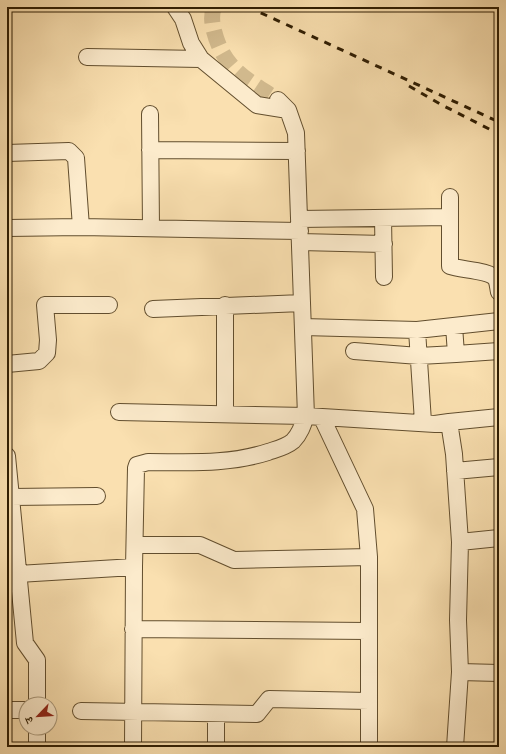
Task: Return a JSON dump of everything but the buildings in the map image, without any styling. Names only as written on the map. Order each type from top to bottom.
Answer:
[{"type":"street","points":[[133,747],[134,545],[137,465],[148,462],[223,462],[247,458],[292,442],[297,437],[306,416],[296,133],[283,105],[257,105],[200,59],[191,43],[183,19],[174,7]]},
{"type":"street","points":[[87,57],[200,59]]},
{"type":"street","points":[[150,114],[151,228]]},
{"type":"street","points":[[150,150],[297,151]]},
{"type":"street","points":[[7,153],[69,151],[76,158],[81,227]]},
{"type":"street","points":[[450,197],[450,266],[487,273],[497,280],[499,292]]},
{"type":"street","points":[[300,231],[383,218],[450,218]]},
{"type":"street","points":[[383,218],[384,277]]},
{"type":"street","points":[[7,228],[81,227],[300,231],[384,244]]},
{"type":"street","points":[[153,308],[302,303]]},
{"type":"street","points":[[7,364],[39,361],[47,353],[48,340],[45,305],[109,305]]},
{"type":"street","points":[[225,305],[225,414]]},
{"type":"street","points":[[303,327],[417,330],[499,321]]},
{"type":"street","points":[[454,326],[456,354]]},
{"type":"street","points":[[417,330],[423,422]]},
{"type":"street","points":[[354,351],[419,356],[499,351]]},
{"type":"street","points":[[119,412],[306,416],[423,422],[435,424],[499,417]]},
{"type":"street","points":[[322,418],[365,509],[369,558],[369,747]]},
{"type":"street","points":[[449,422],[455,471],[460,542],[458,620],[460,672],[455,747]]},
{"type":"street","points":[[7,456],[25,643],[37,660],[37,696]]},
{"type":"street","points":[[455,471],[499,467]]},
{"type":"street","points":[[11,496],[97,496]]},
{"type":"street","points":[[460,542],[499,538]]},
{"type":"street","points":[[134,545],[200,545],[234,560],[369,558]]},
{"type":"street","points":[[18,574],[134,567]]},
{"type":"street","points":[[134,628],[368,631]]},
{"type":"street","points":[[460,672],[499,673]]},
{"type":"street","points":[[82,710],[257,714],[269,699],[369,700]]},
{"type":"street","points":[[7,710],[18,710]]},
{"type":"street","points":[[216,714],[216,747]]},
{"type":"street","points":[[36,747],[37,736]]},
{"type":"tunnel","points":[[214,7],[212,16],[213,28],[218,44],[224,55],[238,73],[278,100]]},
{"type":"railway","points":[[248,7],[499,122]]},
{"type":"railway","points":[[409,86],[440,104],[499,134]]}]
